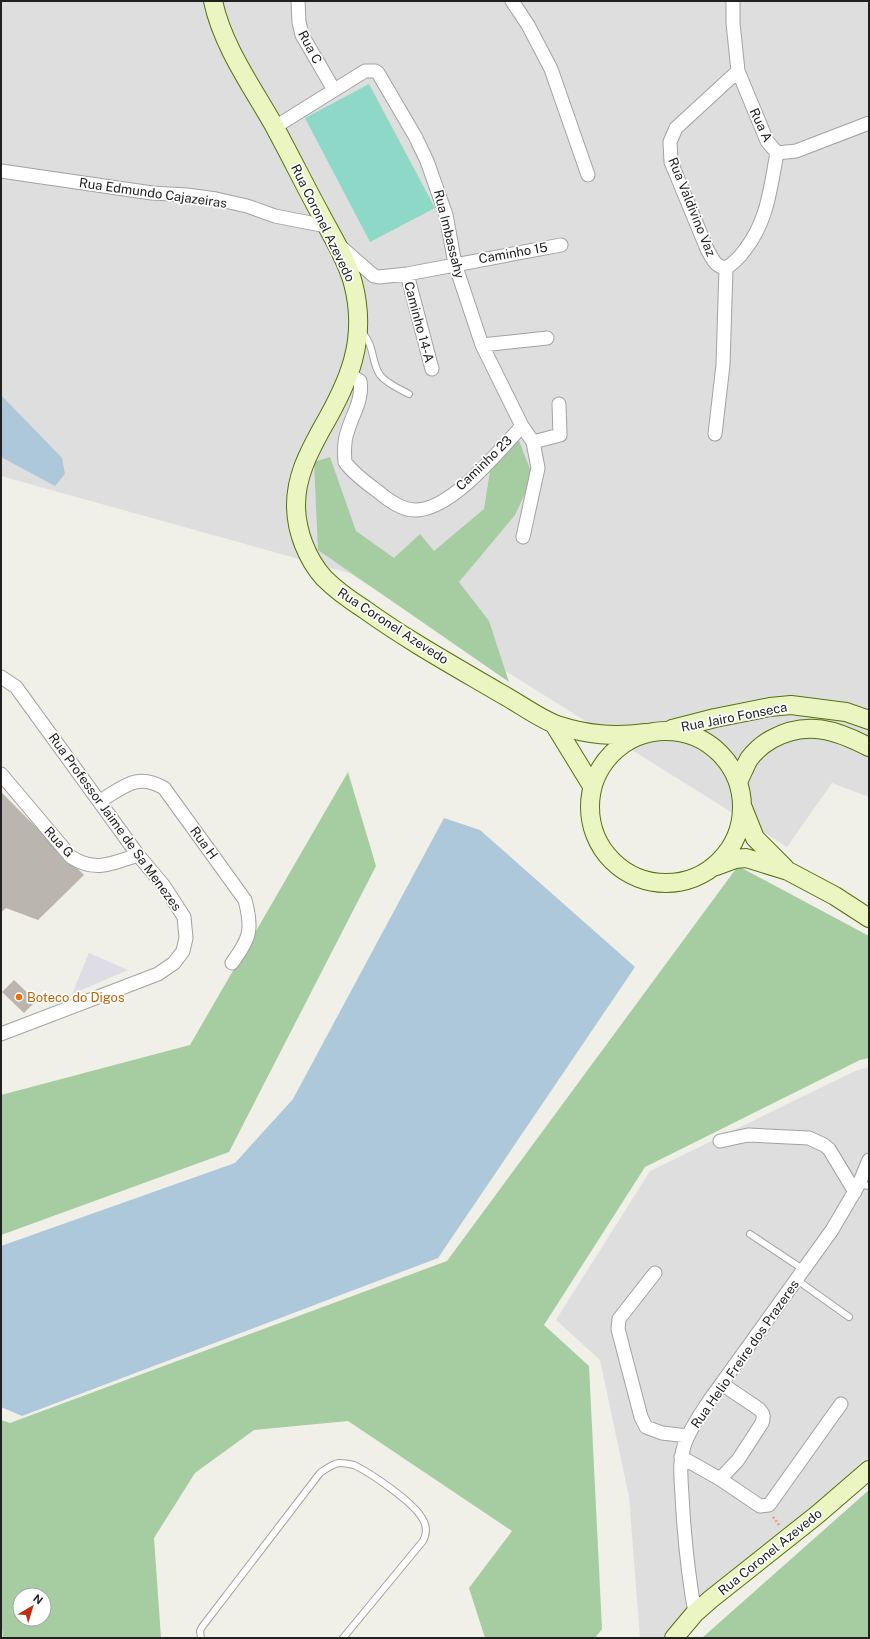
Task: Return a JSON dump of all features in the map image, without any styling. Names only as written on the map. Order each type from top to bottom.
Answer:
[{"type":"main road","name":"Rua Coronel Azevedo","points":[[213,1],[227,42],[275,128],[335,243],[353,282],[358,328],[356,352],[343,390],[309,452],[300,474],[296,492],[297,519],[308,554],[317,569],[329,583],[380,621],[465,673],[554,724]]},
{"type":"main road","name":"Rua Jairo Fonseca","points":[[669,730],[715,718],[770,707],[791,705],[846,712],[869,720]]},
{"type":"main road","points":[[554,724],[599,735],[631,735],[669,730],[691,735],[711,745],[728,761],[738,782],[743,807],[755,838],[788,871]]},
{"type":"main road","points":[[554,724],[592,786]]},
{"type":"main road","name":"Rua Jairo Fonseca","points":[[738,782],[749,759],[758,749],[766,742],[795,729],[821,729],[835,732],[869,747]]},
{"type":"main road","points":[[646,733],[628,740],[612,752],[600,768],[592,786],[589,806],[592,828],[601,847],[614,863],[632,875],[652,882],[673,883],[693,878],[712,868],[735,859],[746,858],[788,871],[821,888],[869,918]]},
{"type":"main road","points":[[712,868],[728,852],[739,831],[743,807]]},
{"type":"main road","name":"Rua Coronel Azevedo","points":[[674,1638],[695,1613],[789,1538],[869,1470]]},
{"type":"street","name":"Rua C","points":[[298,1],[299,22],[302,35],[334,90]]},
{"type":"street","points":[[512,1],[528,25],[551,70],[588,175]]},
{"type":"street","name":"Rua A","points":[[733,1],[733,23],[738,71],[767,141],[777,153],[796,151],[869,123]]},
{"type":"street","name":"Rua Imbassahy","points":[[275,128],[365,71],[375,71],[378,73],[415,136],[436,183],[446,214],[455,264],[482,345],[522,426],[533,442],[538,468],[523,537]]},
{"type":"street","name":"Rua Valdivino Vaz","points":[[726,268],[720,267],[714,261],[707,249],[671,162],[670,142],[676,128],[738,71]]},
{"type":"street","points":[[715,434],[723,365],[726,268],[732,264],[748,246],[761,223],[768,204],[777,153]]},
{"type":"street","name":"Rua Edmundo Cajazeiras","points":[[1,171],[152,193],[187,195],[247,206],[275,216],[326,226]]},
{"type":"street","name":"Caminho 15","points":[[335,243],[374,276],[379,277],[407,274],[561,245]]},
{"type":"street","name":"Caminho 14-A","points":[[407,274],[432,369]]},
{"type":"street","points":[[482,345],[547,338]]},
{"type":"street","name":"Caminho 23","points":[[349,374],[360,381],[362,390],[360,402],[347,431],[345,441],[345,462],[353,471],[386,498],[405,508],[416,510],[424,508],[436,504],[449,496],[474,476],[522,426]]},
{"type":"street","points":[[533,442],[560,435],[559,404]]},
{"type":"street","name":"Rua Professor Jaime de Sa Menezes","points":[[1,677],[16,687],[138,855],[164,886],[184,917],[186,938],[183,951],[174,963],[158,974],[1,1034]]},
{"type":"street","name":"Rua G","points":[[1,774],[71,857],[78,862],[86,865],[100,866],[138,855]]},
{"type":"street","name":"Rua H","points":[[100,801],[133,783],[144,780],[154,782],[164,788],[245,900],[250,918],[249,935],[242,949],[232,963]]},
{"type":"street","points":[[720,1141],[748,1135],[809,1138],[829,1149],[861,1187]]},
{"type":"street","name":"Rua Helio Freire dos Prazeres","points":[[695,1613],[688,1573],[683,1520],[681,1458],[688,1436],[722,1384],[861,1187],[869,1160]]},
{"type":"street","points":[[655,1273],[619,1319],[618,1329],[641,1418],[646,1428],[662,1433],[688,1436]]},
{"type":"street","points":[[720,1479],[738,1460],[762,1423],[764,1417],[763,1412],[722,1384]]},
{"type":"street","points":[[681,1458],[720,1479],[760,1506],[769,1505],[841,1404]]},
{"type":"lane","points":[[358,328],[370,342],[380,374],[388,382],[410,394]]},
{"type":"lane","points":[[750,1234],[848,1317]]},
{"type":"lane","points":[[201,1638],[200,1631],[202,1627],[320,1473],[333,1464],[340,1463],[352,1464],[387,1487],[418,1512],[423,1519],[426,1528],[426,1534],[423,1541],[343,1638]]},
{"type":"path","points":[[765,1506],[789,1538]]},
{"type":"shaded area","points":[[1,1],[869,1],[869,797],[832,783],[787,847],[349,573],[1,476]]},
{"type":"shaded area","points":[[369,84],[435,208],[370,242],[305,118]]},
{"type":"shaded area","points":[[1,395],[62,458],[65,474],[55,486],[1,457]]},
{"type":"shaded area","points":[[444,818],[480,830],[635,967],[438,1258],[22,1416],[1,1407],[1,1246],[235,1163],[293,1099]]},
{"type":"shaded area","points":[[89,953],[128,970],[72,994]]},
{"type":"shaded area","points":[[869,1067],[869,1481],[690,1629],[683,1638],[640,1638],[629,1497],[600,1360],[556,1320],[650,1171],[855,1071]]},
{"type":"green space","points":[[518,438],[533,477],[515,515],[459,582],[489,621],[509,682],[318,550],[314,462],[330,457],[356,531],[394,558],[420,534],[434,551],[484,509],[490,471]]},
{"type":"green space","points":[[348,772],[376,866],[229,1152],[1,1235],[1,1095],[190,1045]]},
{"type":"green space","points":[[738,866],[869,936],[869,1058],[860,1060],[645,1167],[544,1325],[589,1366],[602,1629],[595,1638],[485,1638],[469,1588],[512,1531],[348,1421],[254,1430],[195,1473],[154,1538],[161,1638],[3,1638],[1,1618],[1,1420],[10,1423],[447,1261]]},
{"type":"green space","points":[[869,1490],[869,1638],[702,1638]]},
{"type":"building","points":[[1,792],[84,875],[38,920],[6,908],[1,912]]},
{"type":"building","name":"Boteco do Digos","points":[[14,980],[36,1001],[24,1013],[2,992]]},
{"type":"place","name":"Boteco do Digos","points":[[19,997]]}]
